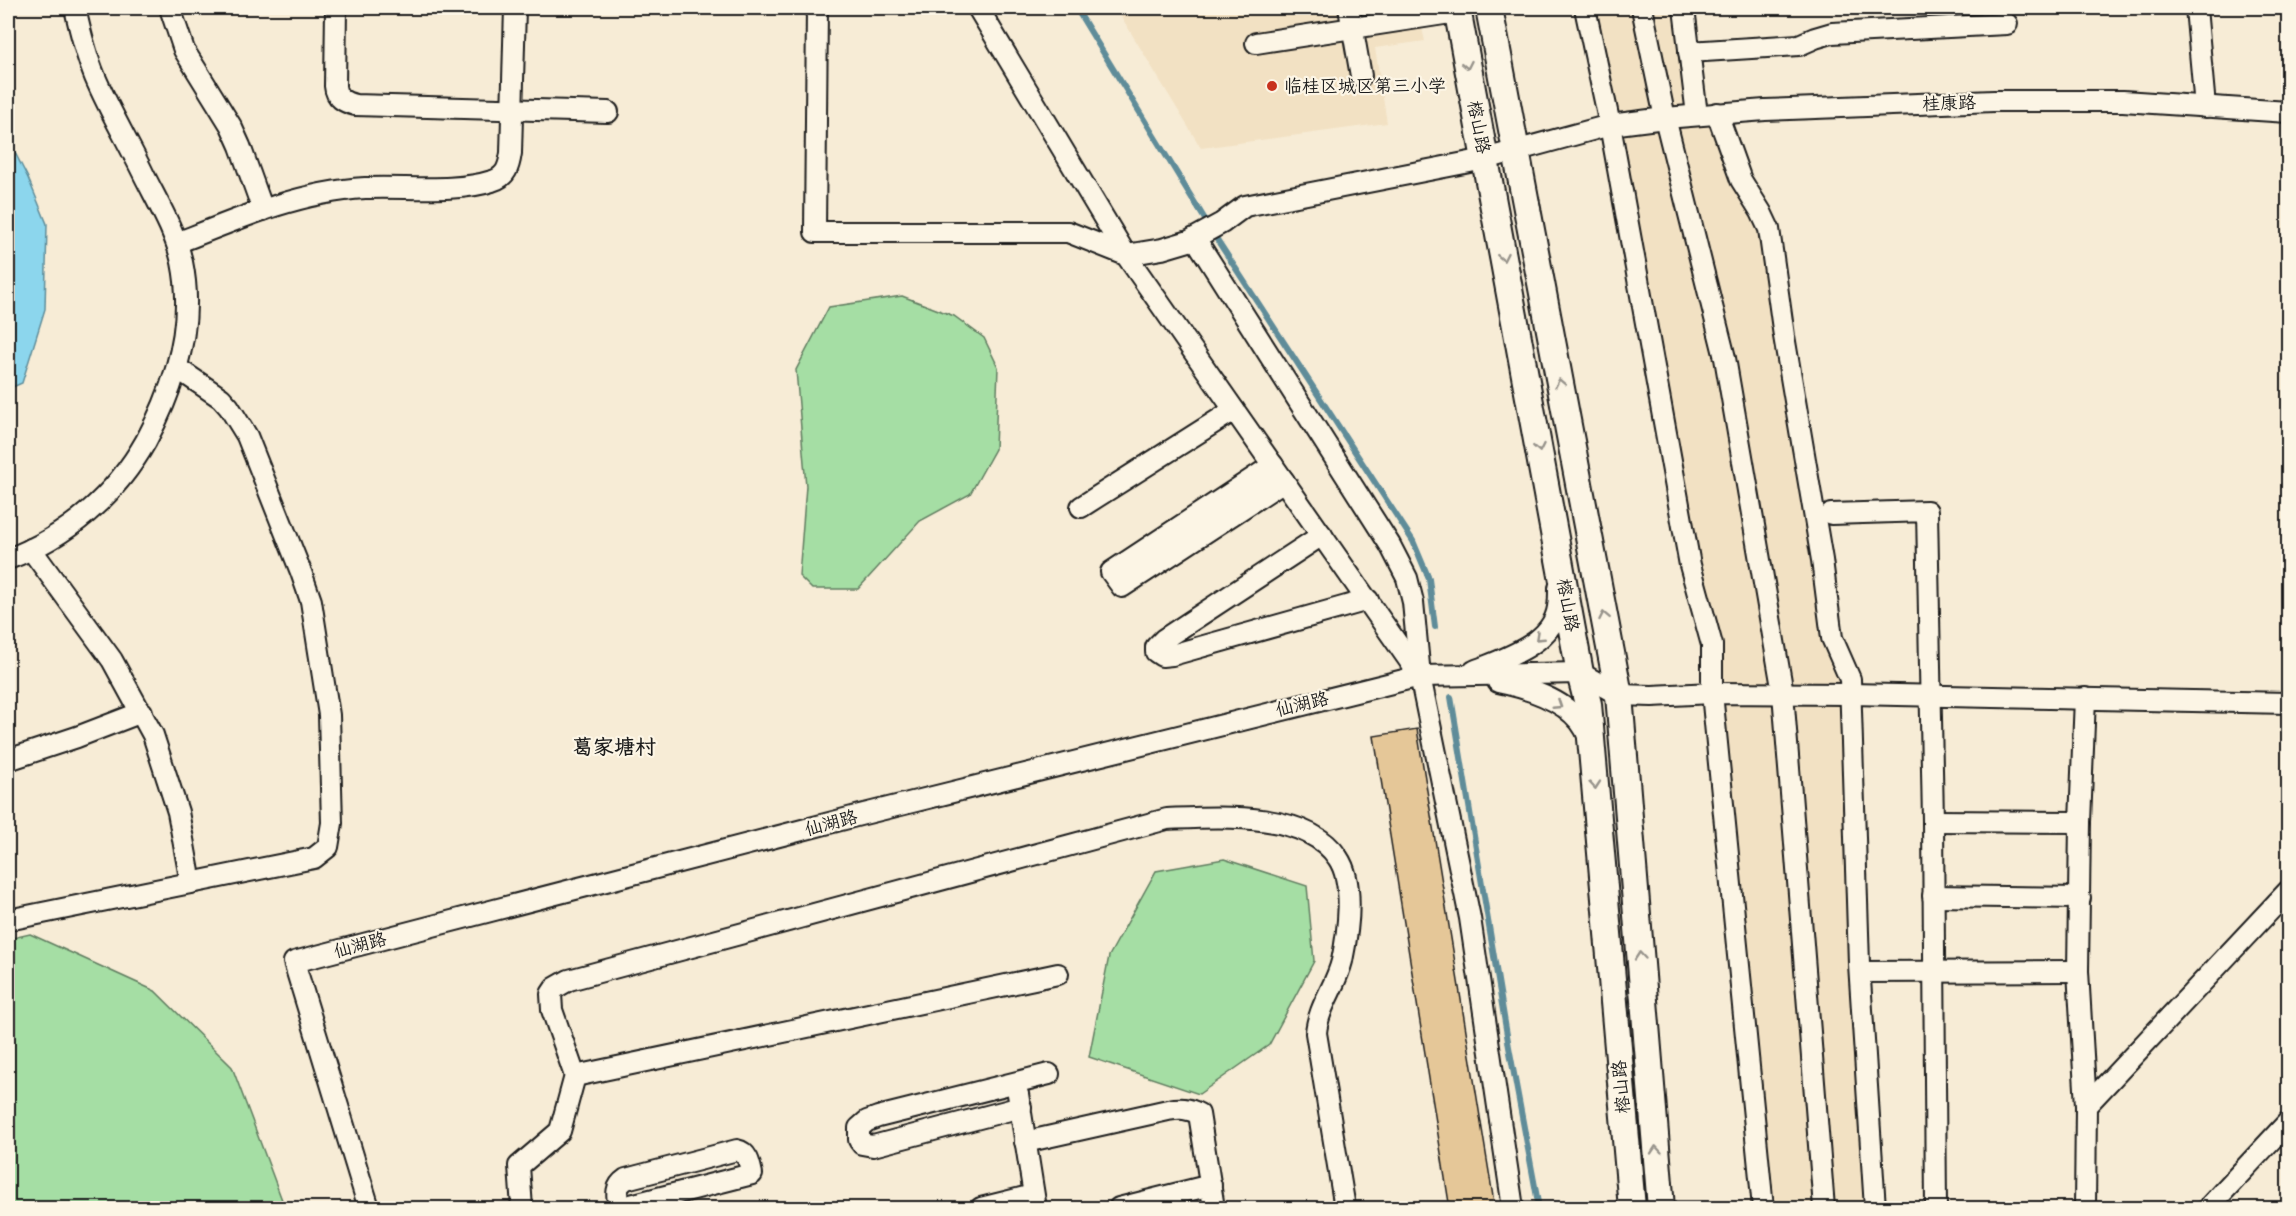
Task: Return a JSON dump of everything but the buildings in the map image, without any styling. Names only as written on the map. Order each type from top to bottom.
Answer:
[{"type":"main road","name":"榕山路","points":[[1489,8],[1619,695],[1661,1209]]},
{"type":"main road","name":"榕山路","points":[[1457,10],[1580,673],[1588,704],[1632,1209]]},
{"type":"street","points":[[8,559],[50,540],[77,523],[118,482],[137,457],[163,409],[177,368],[186,300],[185,280],[177,243],[95,78],[75,8]]},
{"type":"street","points":[[170,8],[184,50],[231,126],[263,210]]},
{"type":"street","points":[[336,8],[335,86],[337,95],[345,102],[355,105],[512,111],[608,112]]},
{"type":"street","points":[[177,243],[263,210],[326,194],[364,188],[472,185],[495,181],[507,172],[510,164],[515,8]]},
{"type":"street","points":[[817,8],[815,232],[1068,232],[1126,255]]},
{"type":"street","points":[[978,8],[1126,255],[1420,676]]},
{"type":"street","points":[[1349,8],[1361,76]]},
{"type":"street","points":[[1585,8],[1610,125],[1690,566],[1712,645],[1712,693],[1763,1209]]},
{"type":"street","points":[[1642,8],[1665,118],[1725,358],[1783,693],[1824,1209]]},
{"type":"street","points":[[1684,8],[1696,115]]},
{"type":"street","points":[[2196,8],[2205,107]]},
{"type":"street","points":[[1256,44],[1457,10]]},
{"type":"street","points":[[1689,52],[1799,45],[1832,33],[2007,24]]},
{"type":"street","name":"桂康路","points":[[1126,255],[1162,249],[1195,238],[1222,223],[1245,206],[1485,159],[1610,125],[1665,118],[1717,113],[2006,101],[2123,101],[2289,112]]},
{"type":"street","points":[[1717,113],[1741,180],[1769,229],[1784,336],[1822,560],[1832,638],[1850,679],[1860,972],[1875,1209]]},
{"type":"street","points":[[1195,238],[1407,578],[1413,602],[1420,676],[1470,918],[1513,1209]]},
{"type":"street","points":[[8,920],[314,858],[328,848],[332,823],[326,692],[311,601],[247,436],[230,407],[213,390],[177,368]]},
{"type":"street","points":[[1081,507],[1234,410]]},
{"type":"street","points":[[1278,473],[1122,587],[1111,572],[1278,473]]},
{"type":"street","points":[[1831,514],[1927,511],[1933,821],[1936,1209]]},
{"type":"street","points":[[1322,535],[1164,639],[1156,647],[1156,652],[1162,656],[1172,655],[1368,600]]},
{"type":"street","points":[[31,549],[112,660],[142,712],[153,735],[171,787],[191,883]]},
{"type":"street","points":[[1463,675],[1525,650],[1549,628],[1558,610],[1560,564]]},
{"type":"street","points":[[1612,655],[1628,681],[1652,696]]},
{"type":"street","points":[[1580,673],[1619,695],[1783,693],[2289,703]]},
{"type":"street","name":"仙湖路","points":[[369,1209],[294,962],[860,815],[1420,676],[1580,673]]},
{"type":"street","points":[[1463,675],[1520,686],[1557,702],[1583,724],[1592,745]]},
{"type":"street","points":[[1622,726],[1634,710],[1652,696]]},
{"type":"street","points":[[2085,699],[2080,822],[2078,971],[2086,1106],[2085,1209]]},
{"type":"street","points":[[8,760],[142,712]]},
{"type":"street","points":[[522,1209],[519,1166],[560,1131],[575,1076],[550,1001],[555,988],[569,980],[1167,819],[1213,817],[1272,821],[1301,830],[1325,843],[1339,858],[1345,875],[1349,902],[1347,933],[1334,987],[1317,1021],[1316,1033],[1345,1209]]},
{"type":"street","points":[[1933,821],[2080,822]]},
{"type":"street","points":[[2086,1106],[2289,891]]},
{"type":"street","points":[[1933,896],[2080,898]]},
{"type":"street","points":[[1860,972],[2078,971]]},
{"type":"street","points":[[575,1076],[1058,974]]},
{"type":"street","points":[[1021,1107],[873,1146],[862,1144],[859,1140],[860,1128],[867,1121],[878,1117],[1049,1074]]},
{"type":"street","points":[[981,1209],[1034,1202],[1016,1083]]},
{"type":"street","points":[[1024,1142],[1168,1110],[1187,1109],[1199,1114],[1214,1209]]},
{"type":"street","points":[[2208,1209],[2289,1122]]},
{"type":"street","points":[[737,1150],[741,1151],[750,1163],[752,1174],[619,1209],[617,1191],[620,1183],[626,1179],[737,1150]]},
{"type":"street","points":[[1119,1209],[1210,1185]]},
{"type":"shaded area","name":"临桂区城区第三小学","points":[[1116,8],[1417,8],[1425,41],[1375,48],[1387,123],[1201,148]]},
{"type":"shaded area","points":[[1585,8],[1684,8],[1697,115],[1717,113],[1761,212],[1846,669],[1875,1208],[1763,1208],[1712,693]]},
{"type":"green space","points":[[902,296],[954,316],[984,338],[998,367],[995,449],[970,494],[920,521],[858,589],[812,589],[799,576],[806,486],[796,370],[829,307]]},
{"type":"green space","points":[[1224,859],[1307,886],[1314,961],[1269,1045],[1199,1094],[1089,1057],[1109,956],[1156,871]]},
{"type":"green space","points":[[30,934],[155,991],[232,1067],[285,1208],[8,1208],[8,939]]},
{"type":"water","points":[[8,139],[28,178],[47,224],[45,309],[22,383],[8,389],[8,312],[13,251],[8,234]]},
{"type":"waterway","points":[[1076,8],[1206,221]]},
{"type":"waterway","points":[[1216,238],[1413,541],[1429,579],[1435,627]]},
{"type":"waterway","points":[[1451,697],[1509,1047],[1539,1208]]},
{"type":"place","name":"临桂区城区第三小学","points":[[1272,86]]},
{"type":"district","name":"葛家塘村","points":[[614,747]]}]
